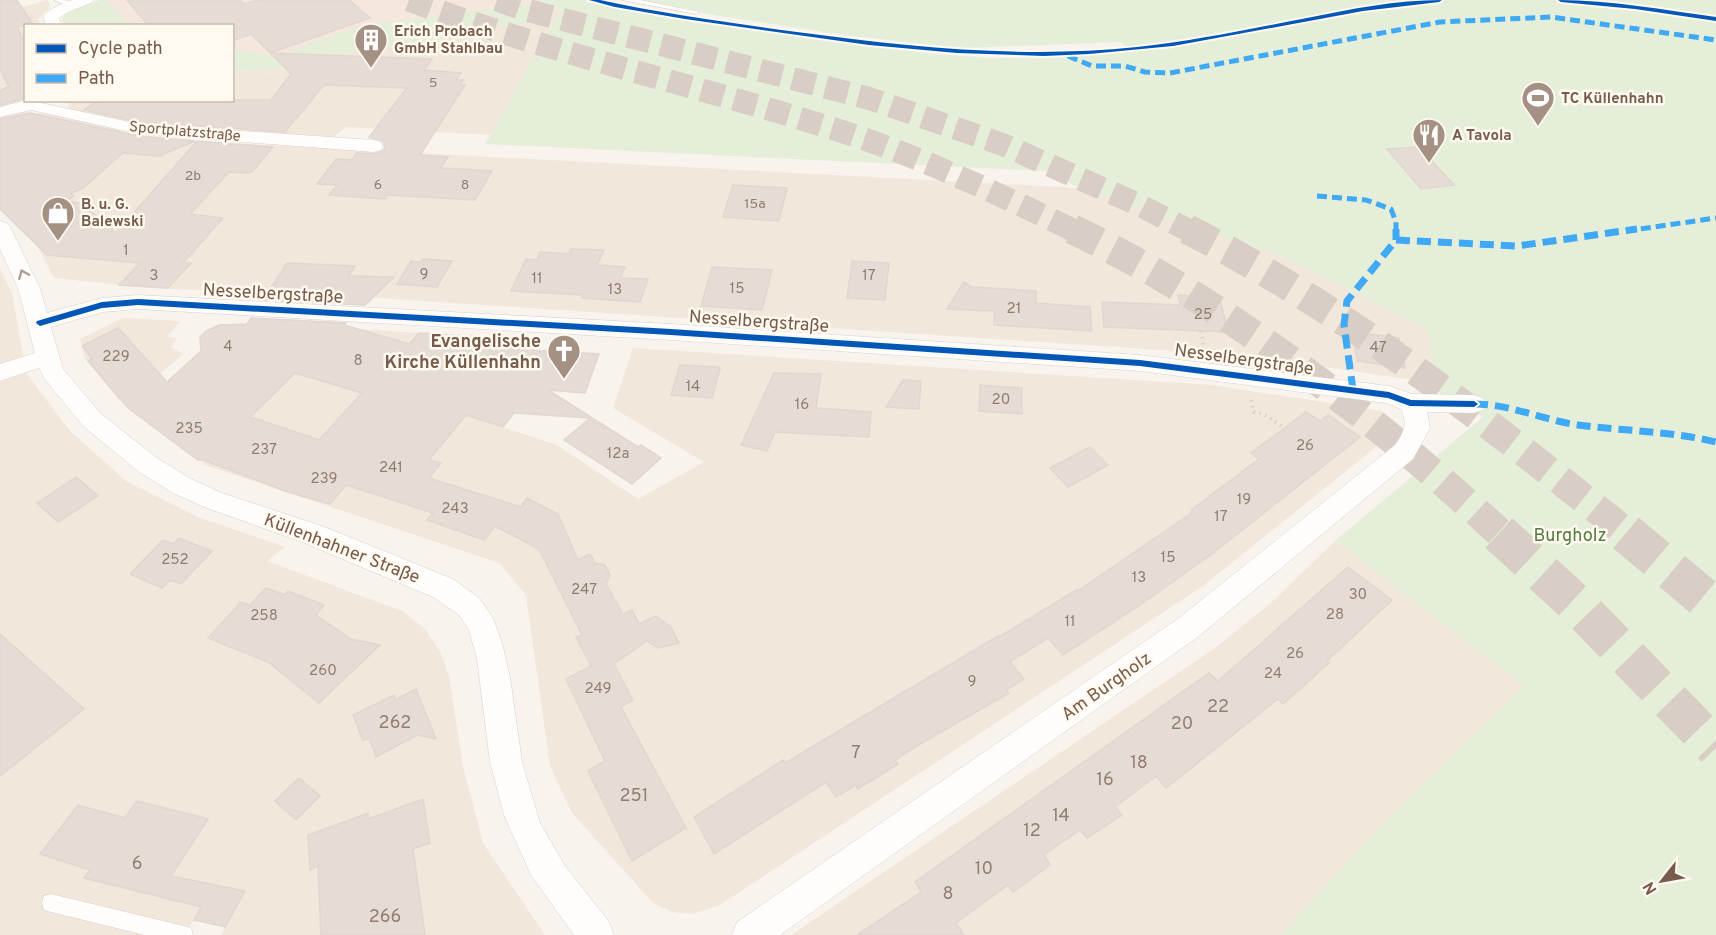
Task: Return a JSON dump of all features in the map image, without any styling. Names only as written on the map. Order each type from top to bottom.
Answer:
[{"type":"street","points":[[53,24],[51,18],[64,3],[86,0]]},
{"type":"street","name":"Sportplatzstraße","points":[[0,112],[37,103],[139,129],[374,146]]},
{"type":"street","name":"Küllenhahner Straße","points":[[0,228],[25,278],[40,323],[52,372],[92,420],[148,465],[182,486],[213,500],[312,534],[444,588],[474,612],[486,636],[503,747],[520,816],[554,880],[596,935]]},
{"type":"street","name":"Nesselbergstraße","points":[[40,323],[102,304],[138,302],[659,331],[1140,363],[1389,394],[1410,403],[1474,404]]},
{"type":"street","points":[[0,373],[48,357]]},
{"type":"street","name":"Am Burgholz","points":[[750,935],[1189,627],[1404,452],[1419,428],[1419,417],[1410,403]]},
{"type":"lane","points":[[626,0],[696,12]]},
{"type":"lane","points":[[51,903],[184,935]]},
{"type":"path","points":[[1275,422],[1284,428]]},
{"type":"shaded area","points":[[48,0],[50,8],[38,19],[40,24],[24,24],[24,99],[0,107],[0,13]]},
{"type":"shaded area","points":[[108,0],[540,0],[546,4],[381,21],[343,35],[312,62],[277,73],[234,71],[234,24],[74,24],[85,7]]},
{"type":"shaded area","points":[[546,4],[561,10],[491,135],[345,127],[334,137],[134,123],[69,111],[68,102],[234,102],[234,71],[277,73],[343,35],[381,21]]},
{"type":"shaded area","points":[[22,112],[53,114],[121,130],[114,137],[1080,188],[1276,254],[1428,329],[1438,392],[1422,389],[1420,381],[1251,356],[365,297],[150,288],[54,278],[12,198],[0,193],[0,117]]},
{"type":"shaded area","points":[[0,269],[12,293],[23,356],[0,364]]},
{"type":"shaded area","points":[[123,318],[180,321],[167,337],[177,338],[171,347],[183,354],[145,387],[119,400],[85,358],[80,339]]},
{"type":"shaded area","points":[[342,328],[541,341],[478,419],[557,445],[638,499],[704,462],[613,408],[633,348],[1212,385],[1382,411],[1387,438],[1203,586],[720,905],[693,914],[672,912],[653,903],[572,813],[550,766],[526,595],[499,563],[202,464]]},
{"type":"shaded area","points":[[26,373],[69,430],[127,482],[196,516],[285,547],[267,561],[402,611],[425,629],[440,651],[449,676],[463,766],[483,843],[545,935],[221,935],[225,927],[194,920],[185,935],[0,935],[0,381]]},
{"type":"shaded area","points":[[1336,540],[1524,686],[1391,815],[1280,935],[791,935],[1215,648],[1274,600]]},
{"type":"green space","points":[[99,0],[108,0],[106,1],[128,23],[134,24],[64,24],[62,19],[65,14]]},
{"type":"green space","name":"Burgholz","points":[[540,0],[584,0],[699,21],[933,54],[992,58],[1069,57],[1128,52],[1122,42],[963,48],[851,36],[700,13],[701,11],[638,0],[1716,0],[1716,935],[1280,935],[1391,815],[1524,686],[1336,540],[1483,417],[1438,392],[1428,329],[1276,254],[1080,188],[1044,171],[485,144],[561,10]]},
{"type":"green space","points":[[535,3],[549,19],[508,26],[474,24],[437,40],[324,55],[278,70],[234,71],[234,49],[275,56],[363,25]]},
{"type":"building","points":[[0,0],[17,0],[33,24],[17,26],[24,42],[24,99],[0,105],[0,90],[9,87],[0,69]]},
{"type":"building","points":[[127,0],[240,0],[244,4],[259,0],[349,0],[370,18],[270,53],[251,34],[234,40],[234,24],[147,24]]},
{"type":"building","points":[[270,53],[432,59],[424,70],[461,73],[456,80],[463,80],[460,85],[465,85],[420,155],[448,157],[441,168],[492,171],[475,200],[387,195],[385,199],[329,195],[337,185],[317,184],[336,159],[352,160],[357,153],[374,154],[383,151],[385,147],[383,141],[369,137],[407,88],[324,85],[285,132],[139,122],[84,110],[95,102],[271,100],[291,74]]},
{"type":"building","points":[[30,113],[139,136],[195,141],[159,156],[123,153],[82,189],[71,193],[74,196],[67,201],[83,204],[116,233],[197,141],[273,147],[253,171],[229,172],[190,214],[223,218],[183,263],[191,263],[168,288],[119,285],[140,263],[47,255],[0,209],[0,119]]},
{"type":"building","points":[[1419,147],[1454,185],[1421,189],[1387,149]]},
{"type":"building","points":[[733,185],[787,188],[779,221],[723,217]]},
{"type":"building","points":[[571,249],[604,250],[597,265],[625,267],[620,278],[648,279],[640,302],[582,298],[583,295],[511,291],[526,259],[537,260],[540,252],[569,254]]},
{"type":"building","points":[[423,259],[452,261],[437,287],[397,284],[411,261],[421,262]]},
{"type":"building","points":[[852,261],[889,263],[885,300],[847,298]]},
{"type":"building","points":[[287,263],[355,266],[349,276],[394,277],[365,305],[263,300]]},
{"type":"building","points":[[712,267],[772,270],[762,310],[701,306]]},
{"type":"building","points":[[964,282],[972,287],[1036,291],[1036,303],[1090,307],[1092,331],[994,325],[994,311],[947,309]]},
{"type":"building","points":[[1178,295],[1220,298],[1228,332],[1104,327],[1102,302],[1180,305]]},
{"type":"building","points":[[251,318],[346,323],[344,325],[409,344],[419,333],[519,339],[514,349],[599,354],[585,393],[548,390],[638,447],[641,445],[661,458],[632,484],[564,440],[590,418],[514,413],[503,427],[466,415],[429,460],[441,463],[429,478],[521,507],[527,498],[558,514],[578,560],[590,554],[595,563],[605,565],[610,575],[606,584],[623,614],[632,610],[639,624],[656,616],[671,627],[679,643],[658,648],[647,641],[614,664],[633,700],[621,707],[686,828],[632,861],[588,771],[605,761],[566,679],[591,666],[576,637],[582,635],[539,549],[495,526],[484,540],[427,520],[433,513],[346,485],[330,504],[288,492],[198,460],[128,408],[88,361],[92,359],[82,346],[118,328],[167,382],[201,351],[200,337],[206,331],[219,325],[247,324]],"holes":[[[295,373],[362,393],[319,440],[250,417]]]},
{"type":"building","points":[[1353,332],[1399,338],[1405,368],[1357,361]]},
{"type":"building","points":[[680,365],[720,369],[712,398],[671,395]]},
{"type":"building","points":[[774,373],[821,374],[816,408],[871,412],[869,437],[775,432],[767,451],[741,445]]},
{"type":"building","points":[[903,380],[921,381],[919,409],[886,407]]},
{"type":"building","points":[[980,385],[1022,388],[1022,414],[979,411]]},
{"type":"building","points":[[1306,412],[1320,421],[1328,415],[1360,437],[1212,554],[1143,603],[1063,655],[1048,638],[1010,662],[1024,679],[1006,690],[1009,693],[915,747],[895,760],[898,764],[858,789],[856,785],[836,797],[826,782],[714,854],[694,817],[783,760],[785,763],[1079,590],[1193,512],[1191,510],[1259,459],[1251,453]]},
{"type":"building","points":[[1090,447],[1108,465],[1068,487],[1050,468]]},
{"type":"building","points":[[76,477],[98,496],[58,522],[37,503]]},
{"type":"building","points":[[179,538],[212,551],[181,584],[170,580],[162,588],[130,574],[163,540],[173,544]]},
{"type":"building","points":[[1348,567],[1392,600],[1327,661],[1329,663],[1283,704],[1278,699],[1166,788],[1156,776],[1115,807],[1122,815],[1087,838],[1080,830],[1044,855],[1050,865],[1013,892],[1008,885],[956,923],[964,935],[857,935],[921,892],[915,882],[1209,673],[1218,681]]},
{"type":"building","points":[[266,588],[285,595],[288,591],[324,605],[316,615],[351,639],[380,645],[319,703],[268,662],[208,638],[241,602],[250,605]]},
{"type":"building","points":[[0,634],[84,709],[0,776]]},
{"type":"building","points":[[416,689],[436,739],[417,735],[376,757],[369,738],[363,741],[353,715],[394,695],[395,700]]},
{"type":"building","points":[[299,778],[320,796],[296,820],[275,801]]},
{"type":"building","points":[[423,799],[430,843],[413,849],[425,935],[321,935],[318,866],[310,870],[308,835],[368,813],[368,819]]},
{"type":"building","points":[[137,801],[208,819],[171,876],[245,891],[225,927],[194,920],[201,907],[84,878],[90,870],[40,854],[78,805],[125,818]]},
{"type":"tunnel","points":[[409,0],[513,36],[860,137],[953,174],[1075,231]]},
{"type":"tunnel","points":[[497,0],[526,10],[868,98],[1004,145],[1135,203],[1190,231]]},
{"type":"tunnel","points":[[1072,229],[1186,291],[1297,366],[1403,448],[1501,534]]},
{"type":"tunnel","points":[[1187,229],[1304,295],[1415,370],[1470,410],[1628,534]]},
{"type":"tunnel","points":[[1499,533],[1577,605],[1716,748]]},
{"type":"tunnel","points":[[1626,533],[1716,608]]},
{"type":"marked path","points":[[1068,56],[1092,66],[1125,66],[1145,72],[1170,73],[1440,22],[1551,17],[1716,40]]},
{"type":"marked path","points":[[1317,196],[1366,200],[1391,209],[1396,222],[1396,240]]},
{"type":"marked path","points":[[1353,390],[1344,325],[1347,301],[1396,240],[1517,246],[1716,218]]},
{"type":"marked path","points":[[1474,404],[1515,408],[1565,423],[1665,433],[1716,442]]},
{"type":"cycle path","points":[[592,0],[685,17],[869,43],[1000,54],[1089,53],[1135,49],[1211,38],[1363,9],[1439,0]]},
{"type":"cycle path","points":[[1561,0],[1635,7],[1716,19]]},
{"type":"cycle path","points":[[40,323],[102,305],[138,302],[671,332],[1140,363],[1389,395],[1410,403],[1474,404]]},
{"type":"place","name":"Erich Probach GmbH Stahlbau","points":[[371,69]]},
{"type":"place","name":"TC Küllenhahn","points":[[1538,127]]},
{"type":"place","name":"A Tavola","points":[[1429,164]]},
{"type":"place","name":"B. u. G. Balewski","points":[[58,242]]},
{"type":"place","name":"Evangelische Kirche Küllenhahn","points":[[564,380]]}]
